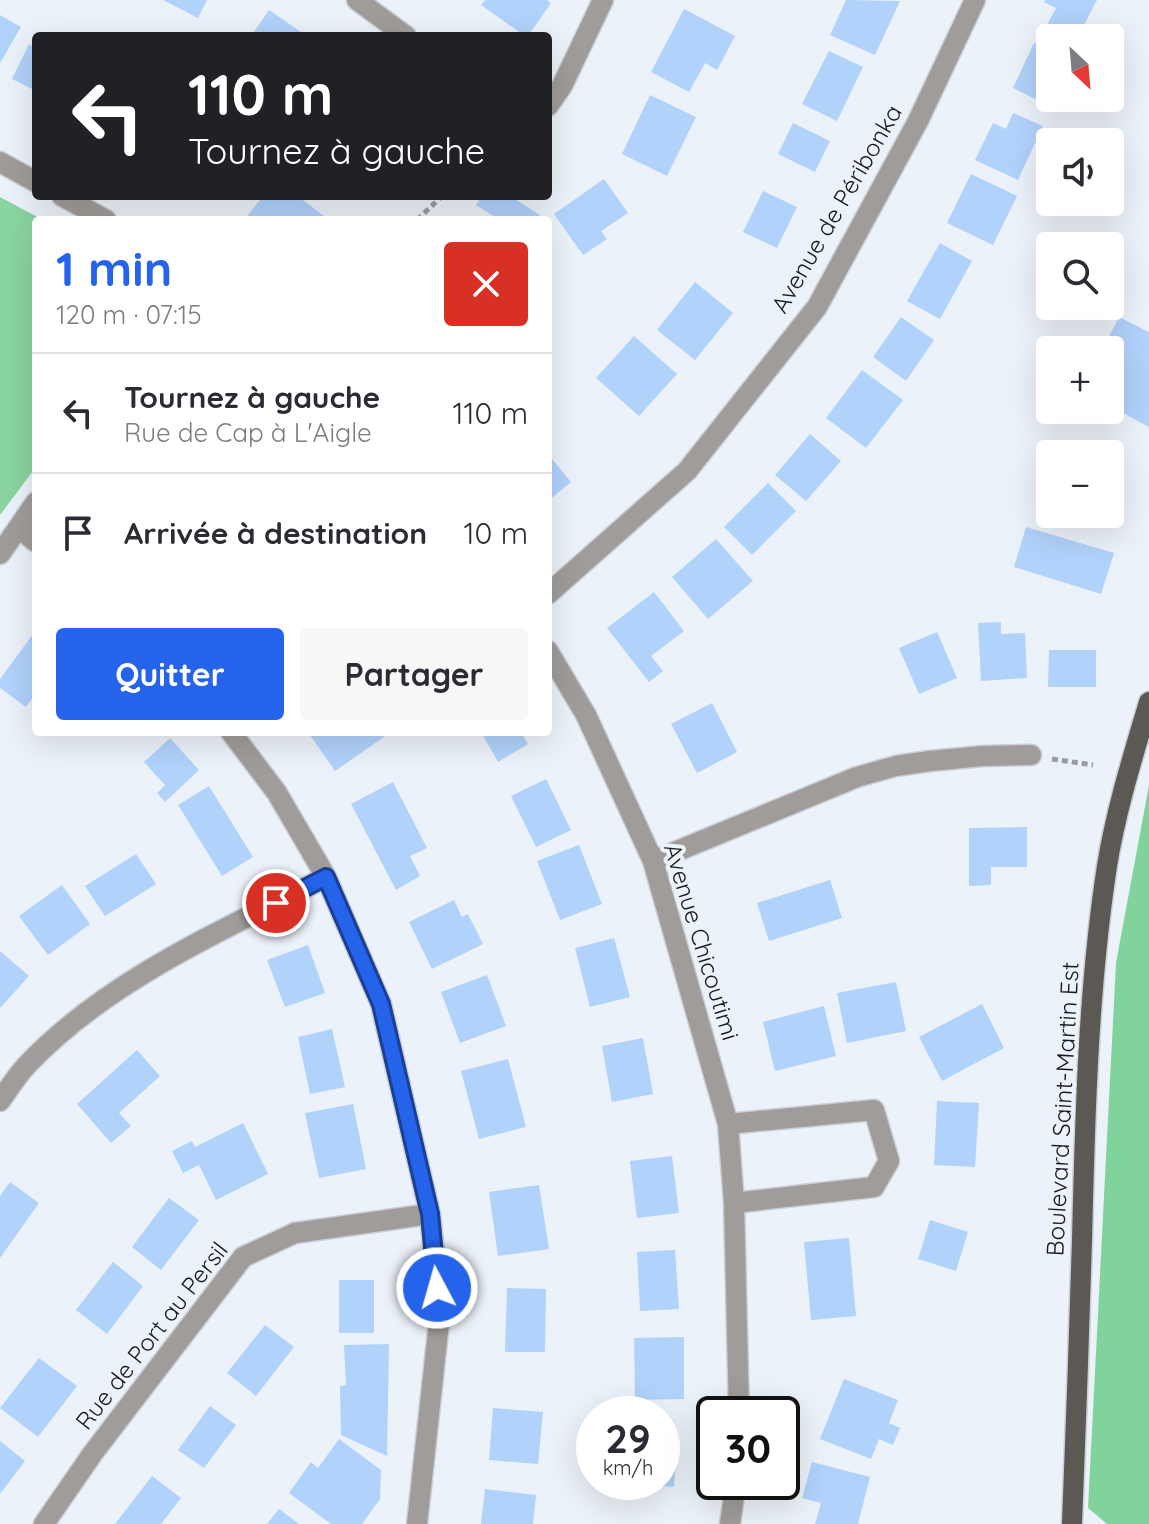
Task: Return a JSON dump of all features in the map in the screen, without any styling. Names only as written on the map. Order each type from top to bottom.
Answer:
[{"type":"main road","name":"Boulevard Saint-Martin Est","points":[[1072,1524],[1091,1011],[1107,865],[1127,774],[1149,702]]},
{"type":"street","points":[[357,0],[401,32]]},
{"type":"street","points":[[552,100],[562,86],[603,0]]},
{"type":"street","name":"Avenue de Péribonka","points":[[552,590],[687,471],[817,307],[918,121],[975,0]]},
{"type":"street","points":[[0,162],[32,180]]},
{"type":"street","points":[[69,200],[99,216]]},
{"type":"street","points":[[0,554],[32,508]]},
{"type":"street","points":[[19,528],[32,539]]},
{"type":"street","name":"Avenue Chicoutimi","points":[[552,658],[586,715],[653,861],[728,1124],[734,1203],[739,1396]]},
{"type":"street","points":[[234,736],[277,793],[326,877],[381,1004],[430,1214],[440,1313],[417,1524]]},
{"type":"street","points":[[653,861],[857,777],[896,766],[983,756],[1031,755]]},
{"type":"street","points":[[0,1101],[25,1067],[84,1013],[153,967],[326,877]]},
{"type":"street","points":[[728,1124],[874,1110],[889,1161],[874,1187],[734,1203]]},
{"type":"street","name":"Rue de Port au Persil","points":[[44,1524],[93,1453],[243,1257],[295,1233],[430,1214]]},
{"type":"street","points":[[730,1524],[733,1500]]},
{"type":"path","points":[[421,216],[438,200]]},
{"type":"path","points":[[1031,755],[1093,765]]},
{"type":"green space","points":[[0,197],[36,216],[32,216],[32,472],[0,515]]},
{"type":"green space","points":[[1149,785],[1149,1524],[1107,1524],[1088,1508],[1116,963]]},
{"type":"building","points":[[163,0],[207,0],[198,18]]},
{"type":"building","points":[[485,0],[547,0],[551,3],[531,32],[519,32],[481,5]]},
{"type":"building","points":[[846,0],[900,1],[875,55],[830,35]]},
{"type":"building","points":[[1097,0],[1084,24],[1048,24],[1056,8],[1044,2]]},
{"type":"building","points":[[684,9],[735,36],[717,70],[705,63],[689,92],[651,72]]},
{"type":"building","points":[[269,10],[301,32],[254,32]]},
{"type":"building","points":[[0,15],[21,27],[0,63]]},
{"type":"building","points":[[1034,43],[1036,100],[1013,88]]},
{"type":"building","points":[[29,44],[32,46],[32,89],[12,79]]},
{"type":"building","points":[[829,51],[863,67],[837,121],[802,104]]},
{"type":"building","points":[[650,95],[696,117],[667,176],[622,154]]},
{"type":"building","points":[[1013,113],[1043,126],[1036,128],[1036,141],[1018,180],[975,160],[993,123],[1006,129]]},
{"type":"building","points":[[793,123],[830,141],[815,172],[778,154]]},
{"type":"building","points":[[971,174],[1017,196],[993,245],[947,223]]},
{"type":"building","points":[[604,179],[628,213],[601,231],[607,239],[583,255],[554,214]]},
{"type":"building","points":[[763,191],[797,207],[777,248],[743,232]]},
{"type":"building","points":[[260,200],[303,200],[324,216],[249,216]]},
{"type":"building","points":[[479,200],[516,200],[540,215],[494,216],[476,205]]},
{"type":"building","points":[[940,243],[972,261],[940,319],[907,301]]},
{"type":"building","points":[[695,282],[733,313],[695,360],[657,330]]},
{"type":"building","points":[[901,317],[934,340],[906,381],[873,357]]},
{"type":"building","points":[[1117,320],[1124,320],[1149,332],[1149,427],[1124,414],[1124,336],[1109,336]]},
{"type":"building","points":[[634,336],[677,374],[639,416],[596,378]]},
{"type":"building","points":[[862,370],[903,400],[866,448],[826,418]]},
{"type":"building","points":[[810,434],[841,461],[806,501],[775,475]]},
{"type":"building","points":[[552,459],[571,482],[552,498]]},
{"type":"building","points":[[768,483],[796,511],[752,555],[724,527]]},
{"type":"building","points":[[1026,527],[1114,553],[1101,594],[1014,567]]},
{"type":"building","points":[[716,539],[753,581],[708,619],[672,577]]},
{"type":"building","points":[[654,592],[684,631],[651,656],[663,671],[649,682],[607,628]]},
{"type":"building","points":[[1001,622],[1001,634],[1025,633],[1027,678],[981,681],[978,623]]},
{"type":"building","points":[[937,632],[957,678],[919,694],[899,648]]},
{"type":"building","points":[[32,635],[32,699],[26,707],[0,688],[0,679]]},
{"type":"building","points":[[1049,650],[1096,650],[1096,687],[1048,687]]},
{"type":"building","points":[[712,703],[737,752],[697,773],[671,724]]},
{"type":"building","points":[[311,736],[383,736],[384,737],[335,771]]},
{"type":"building","points":[[483,736],[523,736],[528,744],[498,762]]},
{"type":"building","points":[[170,738],[199,770],[165,802],[157,793],[165,785],[144,762]]},
{"type":"building","points":[[546,779],[571,830],[536,847],[511,796]]},
{"type":"building","points":[[393,782],[427,848],[410,856],[420,876],[396,890],[351,804]]},
{"type":"building","points":[[209,786],[253,857],[222,876],[178,805]]},
{"type":"building","points":[[1027,827],[1027,867],[991,867],[991,885],[969,886],[969,828]]},
{"type":"building","points":[[579,845],[602,904],[560,920],[537,861]]},
{"type":"building","points":[[136,854],[156,884],[105,916],[85,886]]},
{"type":"building","points":[[830,880],[842,918],[769,941],[757,903]]},
{"type":"building","points":[[62,885],[90,924],[48,955],[19,916]]},
{"type":"building","points":[[454,900],[462,917],[468,914],[483,944],[432,969],[409,922]]},
{"type":"building","points":[[614,938],[630,997],[590,1007],[575,948]]},
{"type":"building","points":[[308,945],[325,993],[285,1007],[267,960]]},
{"type":"building","points":[[0,951],[29,976],[0,1008]]},
{"type":"building","points":[[487,975],[506,1026],[460,1043],[441,992]]},
{"type":"building","points":[[896,982],[906,1031],[847,1043],[837,993]]},
{"type":"building","points":[[982,1004],[1004,1048],[942,1081],[919,1037]]},
{"type":"building","points":[[824,1006],[836,1056],[775,1071],[763,1022]]},
{"type":"building","points":[[332,1029],[345,1087],[310,1094],[298,1037]]},
{"type":"building","points":[[643,1038],[653,1094],[612,1102],[602,1046]]},
{"type":"building","points":[[137,1050],[160,1076],[119,1113],[131,1126],[111,1143],[77,1104]]},
{"type":"building","points":[[508,1059],[526,1127],[479,1139],[461,1071]]},
{"type":"building","points":[[937,1101],[979,1103],[975,1167],[934,1165]]},
{"type":"building","points":[[353,1104],[366,1169],[319,1178],[305,1113]]},
{"type":"building","points":[[243,1123],[268,1174],[216,1200],[199,1165],[183,1173],[172,1151],[192,1141],[195,1147]]},
{"type":"building","points":[[672,1156],[679,1213],[637,1218],[630,1161]]},
{"type":"building","points":[[10,1182],[39,1203],[0,1258],[0,1196]]},
{"type":"building","points":[[539,1185],[549,1249],[498,1256],[489,1192]]},
{"type":"building","points":[[169,1198],[199,1220],[161,1270],[132,1247]]},
{"type":"building","points":[[930,1220],[968,1232],[956,1271],[918,1259]]},
{"type":"building","points":[[849,1238],[856,1316],[811,1320],[804,1242]]},
{"type":"building","points":[[675,1250],[679,1309],[640,1311],[637,1252]]},
{"type":"building","points":[[113,1262],[143,1286],[107,1334],[76,1310]]},
{"type":"building","points":[[339,1280],[374,1280],[374,1333],[339,1333]]},
{"type":"building","points":[[507,1288],[546,1289],[545,1352],[505,1352]]},
{"type":"building","points":[[265,1325],[294,1347],[256,1396],[227,1373]]},
{"type":"building","points":[[684,1337],[684,1399],[680,1399],[680,1396],[635,1396],[634,1338]]},
{"type":"building","points":[[389,1344],[387,1456],[341,1435],[340,1386],[346,1385],[344,1345]]},
{"type":"building","points":[[39,1358],[77,1386],[38,1437],[0,1408]]},
{"type":"building","points":[[844,1379],[898,1400],[889,1423],[900,1428],[893,1445],[879,1439],[871,1459],[820,1439]]},
{"type":"building","points":[[210,1406],[236,1425],[204,1468],[178,1450]]},
{"type":"building","points":[[493,1408],[543,1412],[538,1464],[489,1460]]},
{"type":"building","points":[[339,1439],[381,1470],[380,1499],[362,1524],[331,1524],[289,1493],[311,1462],[318,1468]]},
{"type":"building","points":[[0,1441],[25,1461],[0,1494]]},
{"type":"building","points":[[812,1462],[870,1477],[858,1524],[815,1524],[821,1503],[802,1498]]},
{"type":"building","points":[[152,1476],[181,1498],[161,1524],[115,1524]]},
{"type":"building","points":[[485,1489],[536,1495],[533,1524],[481,1524]]},
{"type":"building","points":[[279,1509],[299,1524],[267,1524]]},
{"type":"route","points":[[276,903],[326,877],[381,1004],[430,1214],[437,1288]]}]
